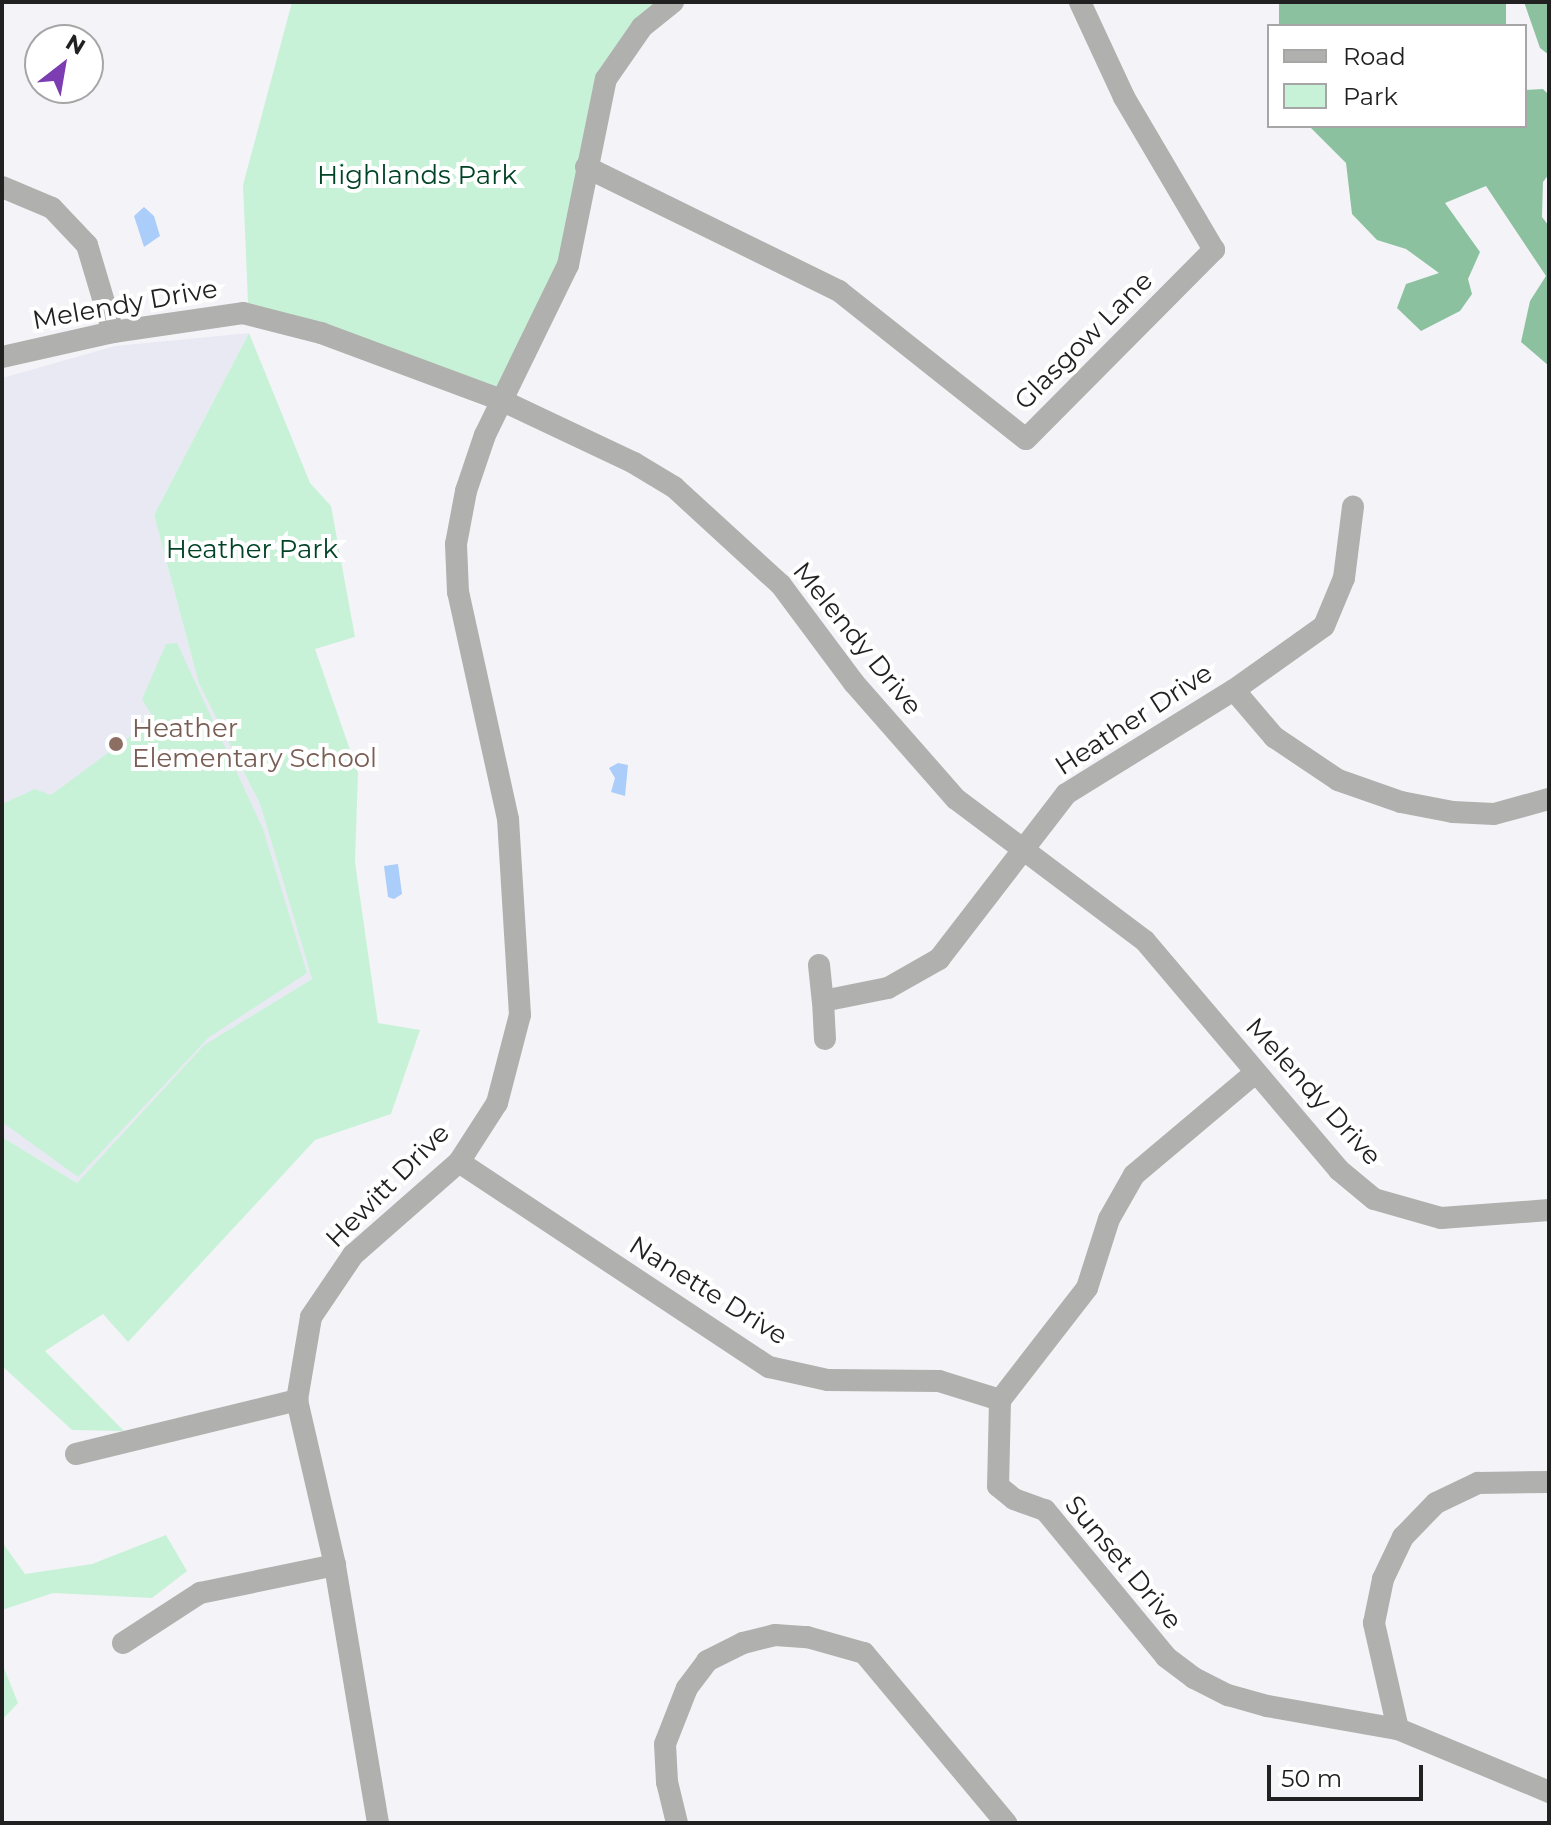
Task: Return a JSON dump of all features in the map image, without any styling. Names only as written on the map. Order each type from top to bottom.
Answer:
[{"type":"street","name":"Hewitt Drive","points":[[378,1823],[335,1565],[297,1400],[311,1317],[353,1255],[459,1162],[497,1103],[520,1015],[508,819],[458,592],[456,544],[466,491],[501,400],[568,265],[606,79],[642,27],[673,2]]},
{"type":"street","name":"Glasgow Lane","points":[[586,167],[839,291],[1026,439],[1214,250],[1124,97],[1080,2]]},
{"type":"street","points":[[2,187],[52,208],[87,245],[113,332]]},
{"type":"street","name":"Melendy Drive","points":[[2,357],[113,332],[243,313],[321,333],[501,400],[674,487],[781,585],[863,694],[956,799],[1145,941],[1339,1170],[1374,1199],[1441,1218],[1549,1210]]},
{"type":"street","name":"Heather Drive","points":[[823,1001],[888,988],[939,959],[1066,794],[1098,770],[1234,690],[1324,626],[1344,578],[1353,507]]},
{"type":"street","points":[[1234,690],[1274,737],[1338,780],[1453,812],[1494,814],[1549,799]]},
{"type":"street","points":[[819,965],[825,1039]]},
{"type":"street","points":[[1000,1400],[1087,1288],[1109,1219],[1134,1175],[1255,1073]]},
{"type":"street","name":"Nanette Drive","points":[[459,1162],[769,1367],[828,1380],[939,1381],[1000,1400]]},
{"type":"street","points":[[76,1454],[297,1400]]},
{"type":"street","name":"Sunset Drive","points":[[1000,1400],[998,1486],[1014,1499],[1045,1510],[1166,1657],[1228,1695],[1398,1729],[1549,1792]]},
{"type":"street","points":[[1398,1729],[1374,1623],[1383,1579],[1403,1537],[1436,1503],[1478,1483],[1549,1482]]},
{"type":"street","points":[[123,1643],[200,1593],[335,1565]]},
{"type":"street","points":[[677,1823],[667,1782],[665,1744],[687,1688],[707,1661],[743,1643],[775,1635],[807,1637],[864,1653],[1006,1823]]},
{"type":"shaded area","name":"Heather Elementary School","points":[[249,333],[154,515],[199,684],[260,804],[312,979],[204,1045],[77,1183],[2,1137],[2,378],[115,346]]},
{"type":"green space","name":"Highlands Park","points":[[292,2],[658,2],[633,28],[583,193],[504,406],[248,303],[243,185]]},
{"type":"green space","points":[[1279,2],[1506,2],[1506,24],[1279,24]]},
{"type":"green space","points":[[1524,2],[1549,2],[1549,55],[1540,48]]},
{"type":"green space","points":[[1543,89],[1549,95],[1549,174],[1543,182],[1542,217],[1549,226],[1549,366],[1521,342],[1530,301],[1546,276],[1486,186],[1445,203],[1480,252],[1468,279],[1472,294],[1460,311],[1421,331],[1397,308],[1406,284],[1439,273],[1406,249],[1377,240],[1352,214],[1346,163],[1311,128],[1527,128],[1527,90]]},
{"type":"green space","name":"Heather Park","points":[[249,333],[310,483],[331,506],[355,637],[315,649],[358,773],[355,862],[378,1023],[420,1030],[391,1114],[315,1140],[128,1342],[103,1314],[45,1351],[124,1431],[72,1430],[2,1366],[2,1137],[77,1183],[204,1045],[312,979],[260,804],[199,684],[154,515]]},
{"type":"green space","points":[[177,643],[263,829],[307,973],[208,1038],[78,1177],[2,1122],[2,804],[35,789],[51,795],[154,719],[142,699],[166,644]]},
{"type":"green space","points":[[166,1535],[187,1571],[152,1598],[53,1593],[2,1610],[2,1542],[25,1574],[92,1564]]},
{"type":"green space","points":[[2,1663],[18,1703],[2,1720]]},
{"type":"water","points":[[144,207],[154,216],[160,236],[144,247],[134,216]]},
{"type":"water","points":[[618,763],[628,765],[625,796],[611,792],[615,778],[609,768]]},
{"type":"water","points":[[398,864],[402,894],[394,899],[388,897],[384,866]]},
{"type":"place","name":"Heather Elementary School","points":[[116,744]]}]
